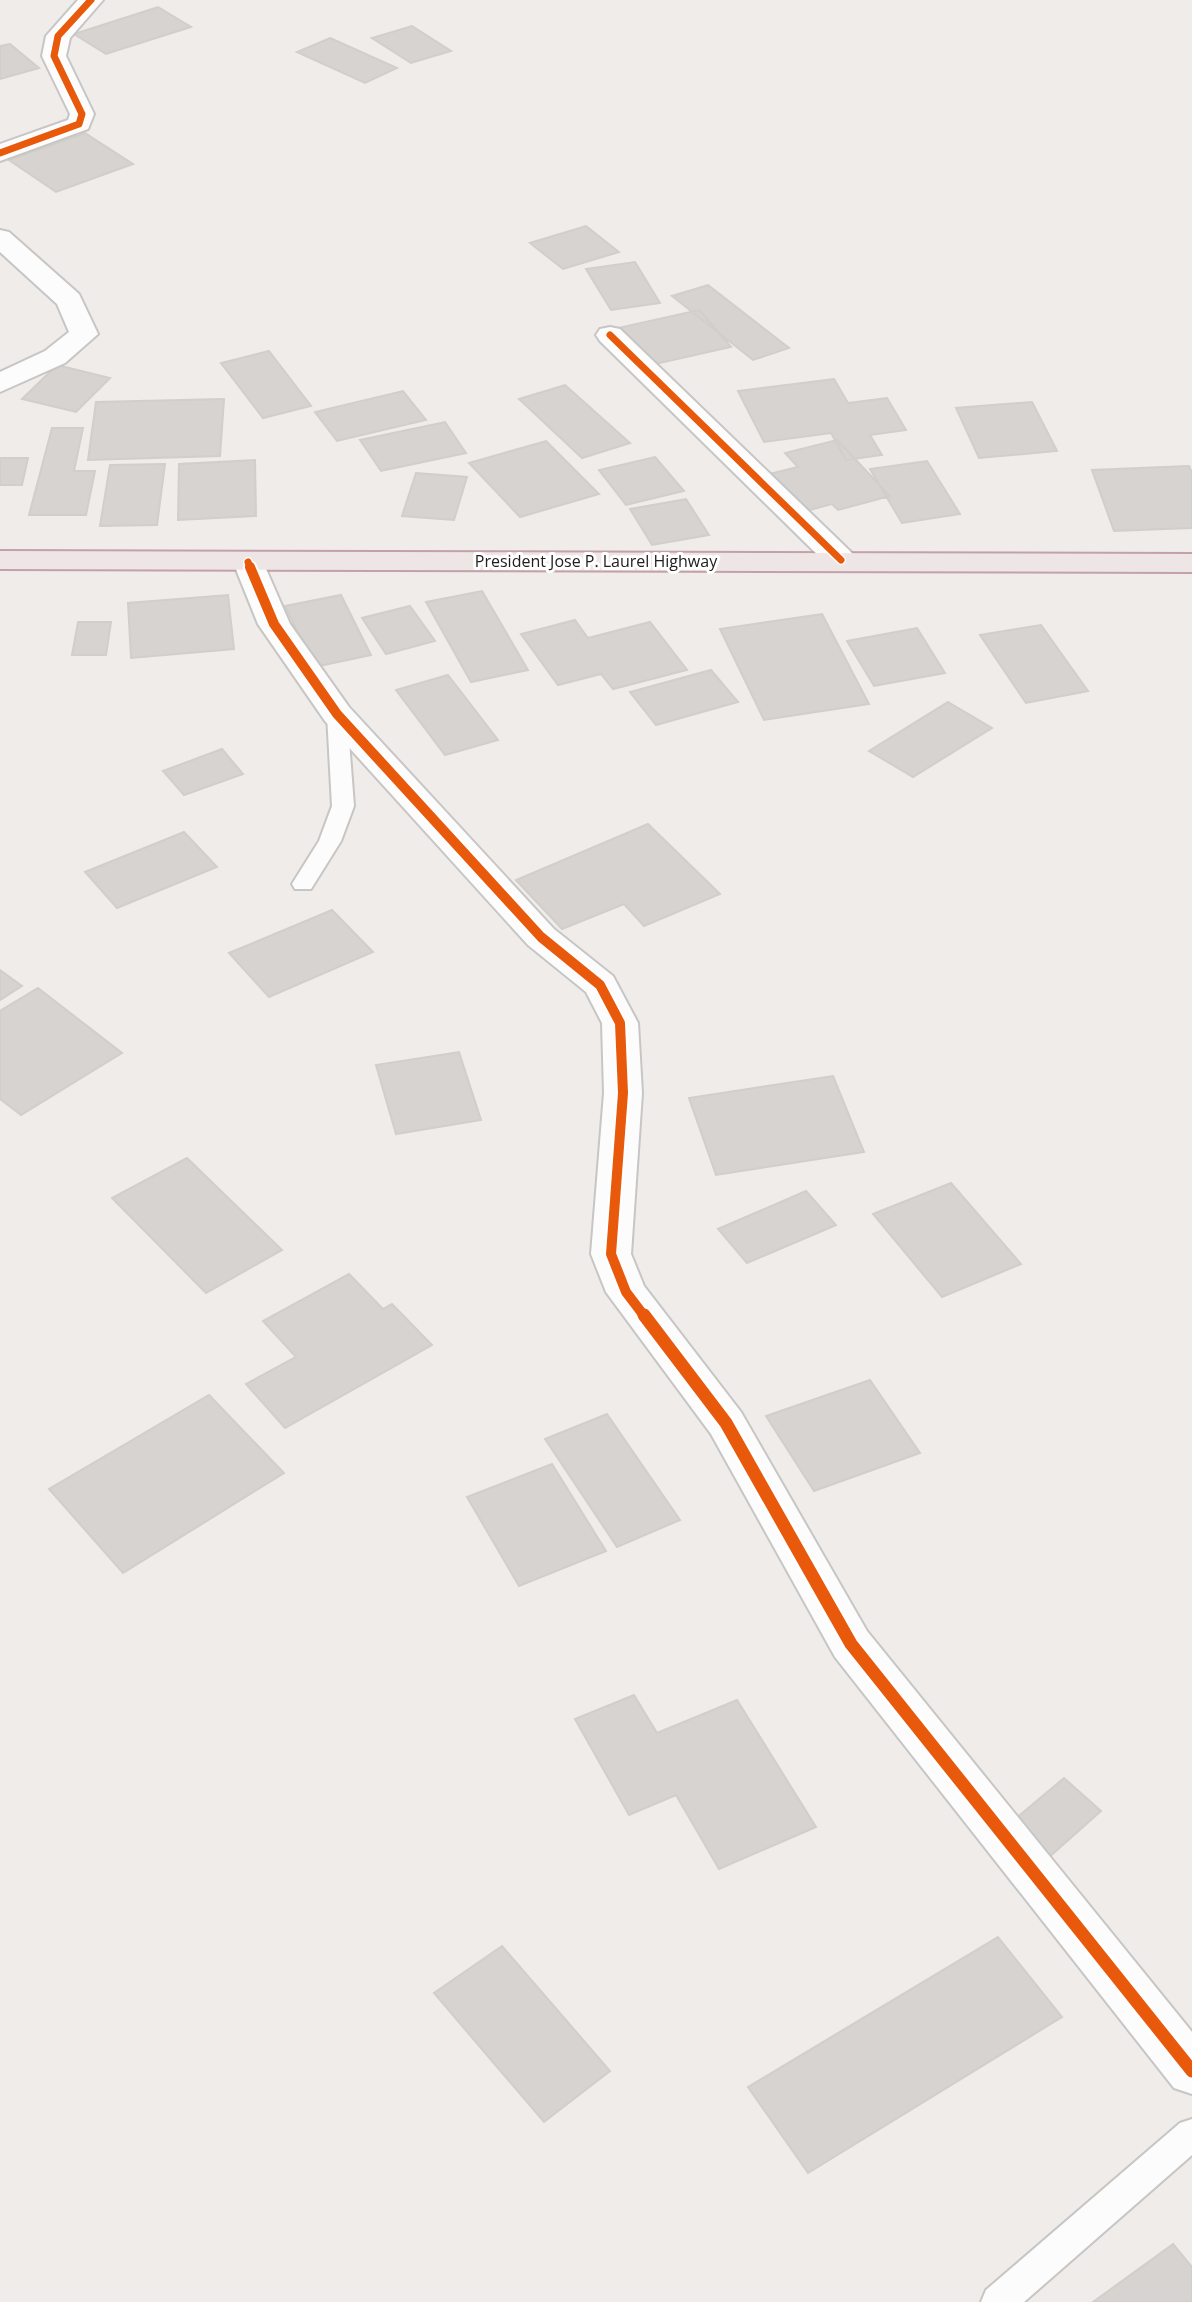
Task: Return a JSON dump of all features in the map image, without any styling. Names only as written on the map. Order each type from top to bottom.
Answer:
[{"type":"highway","name":"President Jose P. Laurel Highway","points":[[0,560],[841,560],[1192,563]]},
{"type":"street","points":[[0,153],[79,124],[82,114],[54,56],[58,36],[91,0]]},
{"type":"street","points":[[0,238],[69,300],[84,334],[55,357],[0,383]]},
{"type":"street","points":[[610,335],[841,560]]},
{"type":"street","points":[[248,562],[274,624],[337,714],[541,937],[600,985],[620,1023],[623,1094],[611,1254],[626,1292],[726,1423],[850,1644],[1192,2071]]},
{"type":"lane","points":[[303,884],[330,841],[343,806],[337,714]]},
{"type":"lane","points":[[998,2302],[1192,2134]]},
{"type":"building","points":[[158,7],[191,27],[106,54],[74,34]]},
{"type":"building","points":[[412,26],[451,51],[411,63],[372,38]]},
{"type":"building","points":[[330,38],[397,68],[365,83],[297,52]]},
{"type":"building","points":[[10,44],[39,68],[0,79],[0,46]]},
{"type":"building","points":[[85,133],[133,164],[56,192],[9,160]]},
{"type":"building","points":[[586,226],[619,252],[563,269],[530,243]]},
{"type":"building","points":[[635,262],[660,303],[611,310],[586,269]]},
{"type":"building","points":[[708,285],[789,348],[753,360],[672,296]]},
{"type":"building","points":[[699,310],[731,347],[651,365],[618,328]]},
{"type":"building","points":[[269,351],[311,406],[263,418],[221,363]]},
{"type":"building","points":[[57,365],[110,378],[76,412],[22,399]]},
{"type":"building","points":[[834,379],[848,403],[887,398],[906,430],[870,435],[882,455],[846,460],[831,433],[764,442],[738,391]]},
{"type":"building","points":[[565,385],[630,443],[582,458],[519,399]]},
{"type":"building","points":[[403,391],[426,420],[337,441],[315,412]]},
{"type":"building","points":[[224,399],[220,456],[88,460],[96,402]]},
{"type":"building","points":[[1032,402],[1057,451],[979,458],[956,408]]},
{"type":"building","points":[[445,422],[466,453],[381,471],[360,440]]},
{"type":"building","points":[[52,428],[83,428],[74,471],[95,471],[86,515],[29,515]]},
{"type":"building","points":[[837,440],[890,496],[838,510],[832,504],[802,512],[769,474],[798,467],[785,453]]},
{"type":"building","points":[[546,441],[599,494],[520,517],[469,463]]},
{"type":"building","points":[[655,457],[684,491],[626,505],[599,470]]},
{"type":"building","points":[[0,458],[28,458],[22,485],[0,485]]},
{"type":"building","points":[[255,460],[256,516],[178,520],[179,464]]},
{"type":"building","points":[[927,461],[960,514],[902,523],[870,469]]},
{"type":"building","points":[[165,464],[157,525],[100,526],[110,465]]},
{"type":"building","points":[[1189,466],[1192,473],[1192,528],[1114,531],[1092,470]]},
{"type":"building","points":[[416,473],[467,477],[454,520],[402,516]]},
{"type":"building","points":[[686,499],[709,535],[652,545],[630,509]]},
{"type":"building","points":[[482,591],[528,670],[471,682],[426,602]]},
{"type":"building","points":[[228,595],[234,649],[131,658],[128,603]]},
{"type":"building","points":[[341,595],[371,655],[314,667],[285,606]]},
{"type":"building","points":[[410,606],[435,641],[386,654],[362,618]]},
{"type":"building","points":[[822,614],[869,704],[764,720],[720,629]]},
{"type":"building","points":[[575,620],[588,638],[650,622],[687,670],[613,689],[601,674],[558,685],[521,634]]},
{"type":"building","points":[[78,622],[111,622],[106,655],[72,655]]},
{"type":"building","points":[[1041,625],[1088,691],[1026,703],[980,635]]},
{"type":"building","points":[[917,628],[945,673],[874,686],[847,641]]},
{"type":"building","points":[[711,670],[738,702],[656,725],[630,692]]},
{"type":"building","points":[[448,675],[498,740],[445,755],[396,690]]},
{"type":"building","points":[[948,702],[992,728],[913,777],[869,751]]},
{"type":"building","points":[[222,749],[243,774],[184,795],[163,771]]},
{"type":"building","points":[[648,824],[720,894],[644,926],[624,904],[562,929],[516,880]]},
{"type":"building","points":[[184,832],[217,867],[117,908],[85,872]]},
{"type":"building","points":[[332,910],[373,952],[269,997],[229,953]]},
{"type":"building","points":[[0,970],[22,986],[0,1000]]},
{"type":"building","points":[[38,988],[122,1053],[21,1115],[0,1099],[0,1011]]},
{"type":"building","points":[[459,1052],[481,1120],[396,1134],[376,1065]]},
{"type":"building","points":[[833,1076],[864,1152],[716,1175],[689,1098]]},
{"type":"building","points":[[187,1158],[282,1250],[206,1293],[112,1198]]},
{"type":"building","points":[[951,1183],[1021,1264],[942,1297],[873,1214]]},
{"type":"building","points":[[806,1191],[836,1225],[747,1263],[718,1229]]},
{"type":"building","points":[[349,1274],[383,1309],[392,1304],[432,1345],[285,1428],[246,1384],[296,1357],[263,1321]]},
{"type":"building","points":[[870,1380],[920,1453],[814,1491],[766,1416]]},
{"type":"building","points":[[209,1395],[284,1473],[123,1573],[49,1489]]},
{"type":"building","points":[[607,1414],[680,1520],[617,1547],[545,1439]]},
{"type":"building","points":[[552,1464],[606,1551],[519,1586],[467,1497]]},
{"type":"building","points":[[634,1695],[657,1733],[737,1700],[816,1827],[719,1869],[676,1795],[629,1815],[575,1719]]},
{"type":"building","points":[[1064,1778],[1101,1811],[1046,1860],[1008,1825]]},
{"type":"building","points":[[998,1937],[1062,2017],[808,2173],[748,2087]]},
{"type":"building","points":[[502,1946],[610,2071],[544,2122],[434,1993]]},
{"type":"building","points":[[1173,2244],[1192,2267],[1192,2302],[1093,2302]]},
{"type":"cycle path","points":[[0,153],[79,124],[82,114],[54,56],[58,36],[91,0]]},
{"type":"cycle path","points":[[610,335],[841,560]]},
{"type":"cycle path","points":[[248,562],[274,624],[337,714],[541,937],[600,985],[620,1023],[623,1093],[611,1254],[626,1292],[726,1423],[851,1644],[1192,2071]]}]
